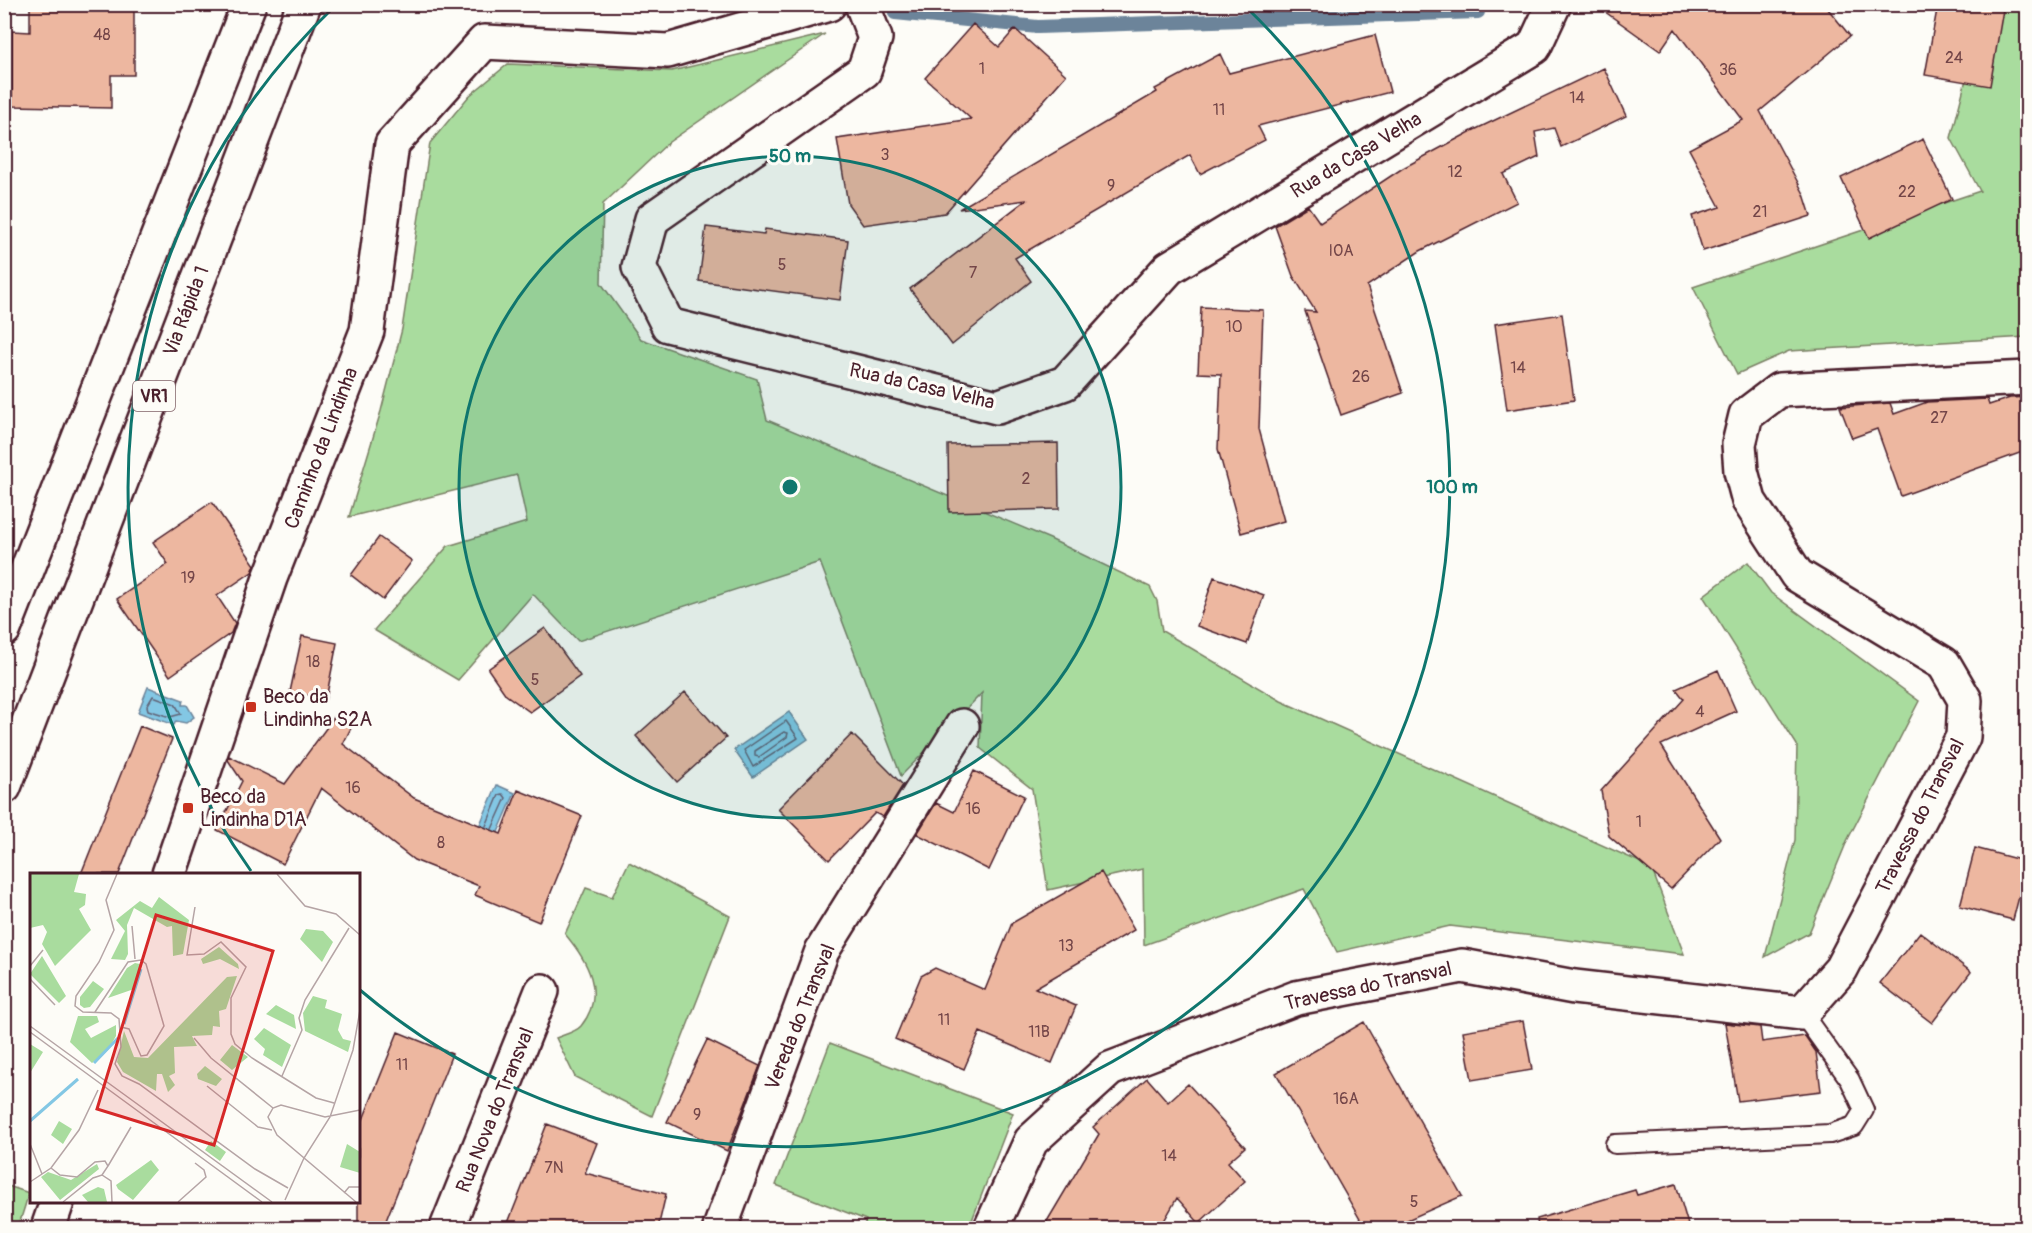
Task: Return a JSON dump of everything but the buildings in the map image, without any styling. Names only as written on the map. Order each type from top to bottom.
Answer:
[{"type":"main road","points":[[4,629],[249,4]]},
{"type":"main road","name":"Via Rápida 1","points":[[4,787],[304,4]]},
{"type":"main road","name":"Caminho da Lindinha","points":[[169,873],[270,578],[367,331],[392,144],[484,42],[668,51],[829,4]]},
{"type":"main road","name":"Rua da Casa Velha","points":[[862,4],[875,38],[864,71],[652,219],[639,267],[668,325],[998,407],[1065,383],[1169,268],[1534,47],[1554,4]]},
{"type":"main road","name":"Travessa do Transval","points":[[991,1228],[1031,1141],[1110,1069],[1296,998],[1462,966],[1574,987],[1802,1013],[1841,969],[1957,747],[1962,737],[1965,700],[1944,664],[1797,575],[1749,501],[1741,471],[1739,444],[1746,415],[1779,390],[2028,378]]},
{"type":"main road","name":"Vereda do Transval","points":[[720,1228],[822,951],[962,726]]},
{"type":"main road","name":"Rua Nova do Transval","points":[[447,1228],[542,991]]},
{"type":"main road","points":[[48,1228],[57,1203]]},
{"type":"lane","points":[[1615,1144],[1830,1134],[1854,1126],[1864,1110],[1850,1080],[1802,1013]]},
{"type":"green space","points":[[1985,5],[2027,5],[2027,337],[1789,351],[1737,374],[1693,287],[1980,191],[1951,138]]},
{"type":"green space","points":[[825,34],[669,142],[603,204],[601,283],[641,339],[757,379],[767,420],[1050,539],[1150,587],[1157,601],[1162,631],[1281,701],[1651,867],[1684,954],[1450,926],[1337,952],[1304,889],[1144,945],[1143,869],[1048,890],[1032,789],[980,748],[982,693],[901,776],[820,562],[578,641],[533,594],[458,680],[374,630],[448,546],[527,522],[517,475],[349,517],[381,411],[402,329],[430,143],[469,96],[508,64],[672,71]]},
{"type":"green space","points":[[1748,562],[1771,593],[1919,701],[1847,841],[1809,933],[1765,957],[1795,840],[1797,745],[1703,596]]},
{"type":"green space","points":[[629,862],[730,916],[652,1116],[575,1077],[556,1038],[579,1028],[589,1014],[593,1002],[591,978],[587,966],[565,934],[586,888],[612,897]]},
{"type":"green space","points":[[830,1043],[1013,1113],[969,1228],[863,1228],[866,1220],[776,1185]]},
{"type":"green space","points":[[5,1185],[29,1193],[18,1228],[5,1228]]},
{"type":"water","points":[[148,687],[183,700],[182,705],[187,705],[194,717],[186,723],[176,721],[174,725],[138,712]]},
{"type":"water","points":[[789,712],[808,739],[753,777],[734,750]]},
{"type":"water","points":[[497,785],[515,793],[492,846],[474,838]]},
{"type":"waterway","points":[[895,13],[1038,27],[1478,12]]},
{"type":"place","name":"Beco da Lindinha S2A","points":[[251,707]]},
{"type":"place","name":"Beco da Lindinha D1A","points":[[188,808]]}]
